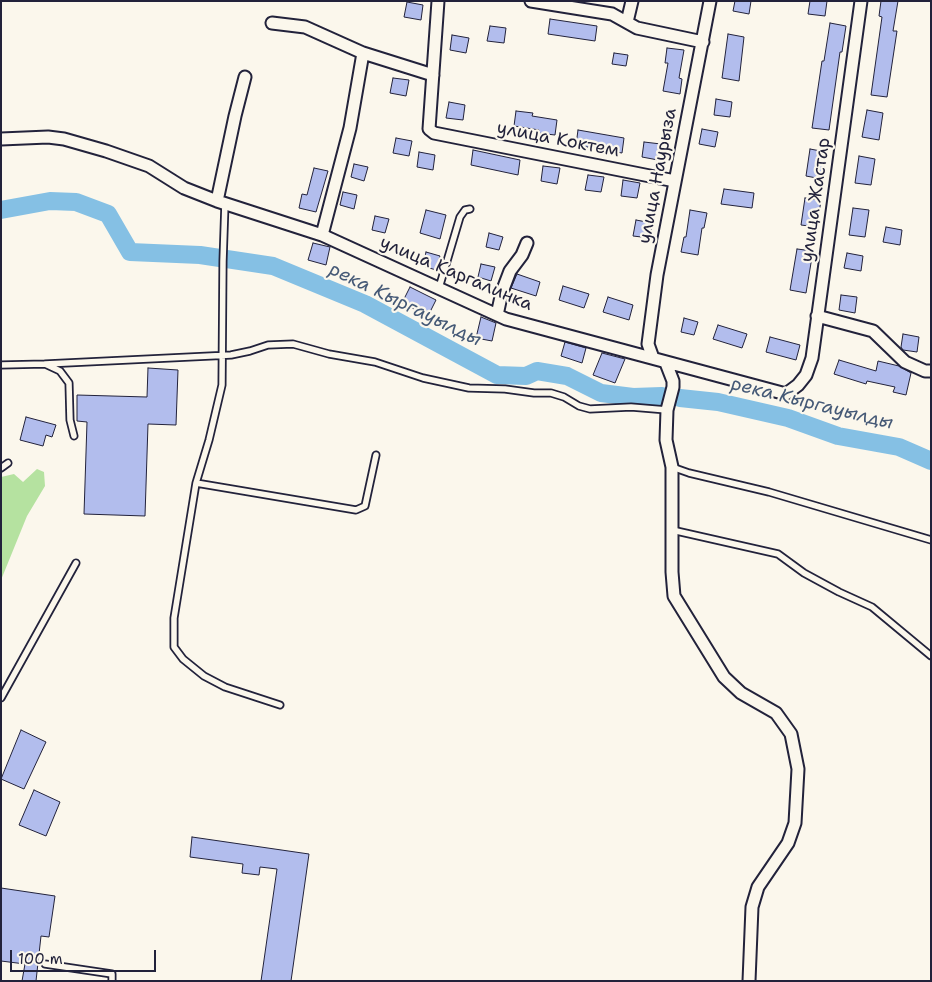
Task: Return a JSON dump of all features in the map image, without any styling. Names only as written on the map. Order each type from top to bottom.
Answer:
[{"type":"street","points":[[272,23],[305,27],[363,54],[433,75],[438,1]]},
{"type":"street","points":[[530,1],[612,14],[637,28],[703,42]]},
{"type":"street","points":[[627,22],[632,1]]},
{"type":"street","name":"улица Наурыза","points":[[653,358],[648,344],[656,275],[710,1]]},
{"type":"street","name":"улица Жастар","points":[[786,394],[798,385],[810,366],[861,1]]},
{"type":"street","points":[[322,234],[350,128],[363,54]]},
{"type":"street","name":"улица Коктем","points":[[433,75],[429,129],[434,133],[675,181]]},
{"type":"street","points":[[221,202],[235,116],[245,77]]},
{"type":"street","name":"улица Каргалинка","points":[[1,139],[48,137],[89,146],[148,166],[184,188],[221,202],[322,234],[506,319],[786,394]]},
{"type":"street","points":[[497,315],[507,278],[522,255],[527,243]]},
{"type":"street","points":[[817,316],[873,331],[905,362],[925,371],[931,371]]},
{"type":"street","points":[[666,363],[674,387],[667,410],[666,440],[672,466],[672,572],[674,596],[724,677],[741,693],[776,713],[791,734],[798,769],[795,823],[788,843],[758,887],[752,907],[749,981]]},
{"type":"lane","points":[[221,202],[223,254],[222,385],[209,440],[196,483],[174,618],[174,647],[183,659],[204,676],[225,687],[280,704]]},
{"type":"lane","points":[[439,288],[460,217],[465,210],[470,209]]},
{"type":"lane","points":[[1,365],[223,356],[250,351],[268,345],[293,344],[329,354],[375,362],[423,378],[469,388],[550,393],[564,396],[579,406],[590,409],[631,407],[667,410]]},
{"type":"lane","points":[[45,364],[60,371],[69,383],[70,420],[74,436]]},
{"type":"lane","points":[[196,483],[356,510],[365,506],[376,455]]},
{"type":"lane","points":[[1,468],[8,463]]},
{"type":"lane","points":[[672,466],[689,473],[769,492],[931,540]]},
{"type":"lane","points":[[672,530],[778,554],[804,573],[838,592],[872,607],[931,656]]},
{"type":"lane","points":[[1,698],[76,563]]},
{"type":"lane","points":[[45,964],[112,974],[112,981]]},
{"type":"green space","points":[[37,469],[44,472],[45,486],[27,516],[1,580],[1,477],[14,474],[23,482]]},
{"type":"building","points":[[735,1],[751,1],[749,14],[733,11]]},
{"type":"building","points":[[810,1],[827,1],[825,16],[808,14]]},
{"type":"building","points":[[881,1],[898,1],[893,31],[897,31],[887,97],[871,95],[882,17],[879,16]]},
{"type":"building","points":[[407,2],[423,5],[421,20],[404,17]]},
{"type":"building","points":[[550,19],[597,26],[595,41],[548,34]]},
{"type":"building","points":[[830,23],[846,26],[842,52],[840,52],[829,130],[812,128]]},
{"type":"building","points":[[490,26],[506,28],[504,43],[487,41]]},
{"type":"building","points":[[728,34],[744,37],[739,81],[722,78]]},
{"type":"building","points":[[452,35],[469,38],[466,53],[450,50]]},
{"type":"building","points":[[667,48],[684,50],[679,78],[682,79],[680,94],[663,91],[668,63],[665,63]]},
{"type":"building","points":[[614,53],[628,55],[626,66],[612,64]]},
{"type":"building","points":[[393,78],[409,80],[406,96],[390,93]]},
{"type":"building","points":[[716,99],[732,102],[730,117],[714,115]]},
{"type":"building","points":[[449,102],[465,105],[463,120],[446,118]]},
{"type":"building","points":[[867,110],[883,113],[879,140],[862,137]]},
{"type":"building","points":[[516,111],[533,113],[532,116],[557,120],[555,135],[538,133],[539,130],[514,126]]},
{"type":"building","points":[[702,129],[718,132],[715,147],[699,144]]},
{"type":"building","points":[[578,130],[624,138],[622,153],[576,145]]},
{"type":"building","points":[[396,138],[412,141],[409,156],[393,153]]},
{"type":"building","points":[[644,142],[661,144],[658,160],[642,157]]},
{"type":"building","points":[[810,149],[826,152],[822,179],[806,176]]},
{"type":"building","points":[[473,150],[520,160],[518,175],[471,165]]},
{"type":"building","points":[[419,152],[435,155],[433,170],[417,167]]},
{"type":"building","points":[[859,156],[875,159],[871,185],[855,183]]},
{"type":"building","points":[[354,164],[368,167],[364,181],[351,177]]},
{"type":"building","points":[[543,166],[560,168],[557,184],[541,181]]},
{"type":"building","points":[[314,168],[328,171],[316,212],[299,208],[302,194],[307,195]]},
{"type":"building","points":[[588,175],[604,177],[601,192],[585,190]]},
{"type":"building","points":[[623,180],[640,183],[637,198],[621,196]]},
{"type":"building","points":[[724,189],[754,193],[752,208],[721,204]]},
{"type":"building","points":[[343,192],[357,195],[354,209],[340,205]]},
{"type":"building","points":[[805,198],[821,200],[817,227],[801,225]]},
{"type":"building","points":[[853,208],[869,210],[865,237],[849,235]]},
{"type":"building","points":[[426,210],[446,215],[440,239],[420,233]]},
{"type":"building","points":[[690,210],[707,213],[704,228],[702,228],[698,255],[681,252],[684,237],[686,237]]},
{"type":"building","points":[[375,216],[389,219],[385,233],[372,230]]},
{"type":"building","points":[[636,220],[652,223],[650,238],[633,236]]},
{"type":"building","points":[[886,227],[902,230],[900,245],[883,242]]},
{"type":"building","points":[[489,233],[503,237],[499,250],[486,247]]},
{"type":"building","points":[[313,243],[330,247],[326,265],[308,260]]},
{"type":"building","points":[[797,249],[813,251],[806,293],[790,290]]},
{"type":"building","points":[[426,252],[440,256],[436,270],[423,266]]},
{"type":"building","points":[[847,253],[863,256],[861,271],[844,268]]},
{"type":"building","points":[[481,264],[495,267],[491,281],[478,277]]},
{"type":"building","points":[[517,274],[540,282],[536,296],[511,288]]},
{"type":"building","points":[[563,286],[589,294],[584,308],[559,300]]},
{"type":"building","points":[[410,287],[436,300],[428,316],[402,303]]},
{"type":"building","points":[[841,295],[857,297],[855,313],[839,310]]},
{"type":"building","points":[[608,297],[633,305],[629,320],[603,312]]},
{"type":"building","points":[[481,317],[496,323],[492,341],[476,338]]},
{"type":"building","points":[[684,318],[698,322],[694,335],[681,332]]},
{"type":"building","points":[[718,325],[747,334],[742,348],[713,339]]},
{"type":"building","points":[[903,334],[919,337],[917,352],[903,350],[901,347]]},
{"type":"building","points":[[770,337],[800,345],[796,360],[766,352]]},
{"type":"building","points":[[565,342],[586,348],[582,363],[561,356]]},
{"type":"building","points":[[602,353],[625,359],[615,383],[593,375]]},
{"type":"building","points":[[839,360],[876,371],[878,361],[899,366],[911,373],[906,395],[893,392],[895,387],[867,381],[866,384],[834,374]]},
{"type":"building","points":[[148,368],[178,370],[176,425],[148,424],[145,516],[84,514],[87,422],[77,421],[77,395],[147,397]]},
{"type":"building","points":[[26,417],[56,425],[52,437],[46,435],[43,446],[20,440]]},
{"type":"building","points":[[21,730],[46,742],[24,789],[1,779]]},
{"type":"building","points":[[34,790],[60,802],[46,836],[19,825]]},
{"type":"building","points":[[192,837],[309,854],[291,981],[261,981],[277,869],[260,867],[259,875],[242,873],[243,864],[190,857]]},
{"type":"building","points":[[1,888],[55,896],[49,937],[41,936],[36,981],[22,981],[25,964],[1,961]]},
{"type":"waterway","name":"река Кыргауылды","points":[[1,210],[50,201],[76,202],[108,214],[130,252],[200,255],[273,266],[365,304],[497,375],[526,376],[537,371],[567,376],[601,393],[633,397],[662,396]]},
{"type":"waterway","name":"река Кыргауылды","points":[[680,398],[718,402],[788,418],[838,436],[899,447],[931,461]]}]
